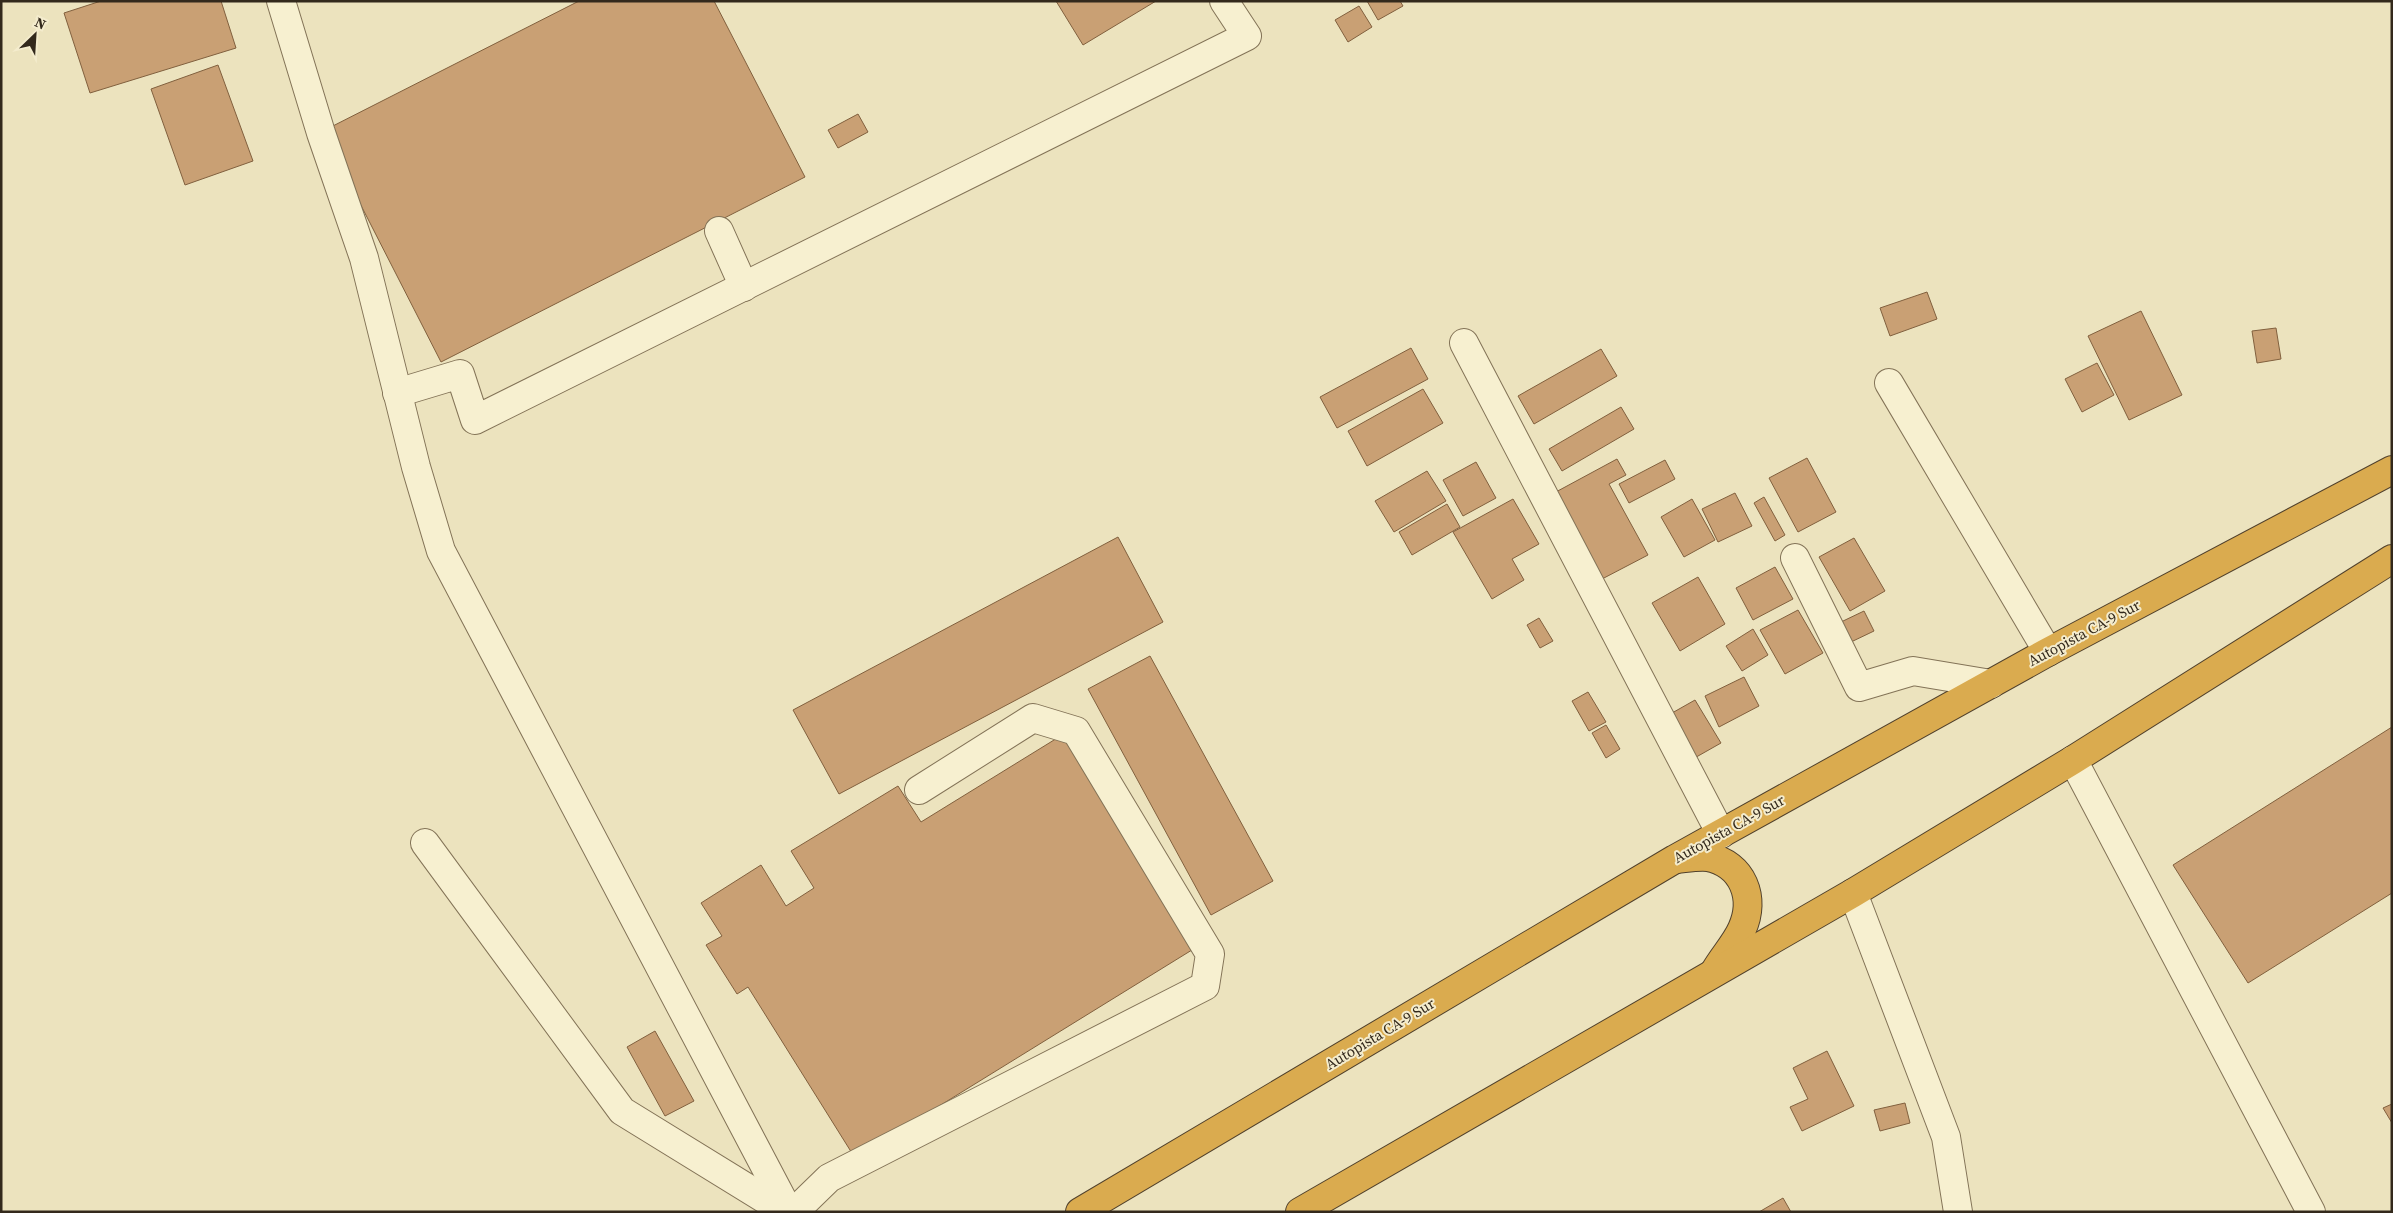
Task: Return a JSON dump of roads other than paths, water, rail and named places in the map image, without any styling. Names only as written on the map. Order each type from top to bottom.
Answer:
[{"type":"highway","name":"Autopista CA-9 Sur","points":[[1080,1212],[1675,859],[2048,652],[2392,470]]},
{"type":"highway","points":[[1300,1212],[1853,893],[2073,760],[2392,559]]},
{"type":"highway","points":[[1675,859],[1707,857],[1719,861],[1739,875],[1747,891],[1748,911],[1742,929],[1712,976]]},
{"type":"street","points":[[281,1],[321,133],[364,258],[440,551],[788,1212]]},
{"type":"street","points":[[398,393],[460,374],[476,420],[1246,36],[1224,1]]},
{"type":"street","points":[[719,231],[744,286]]},
{"type":"street","points":[[1464,343],[1721,834]]},
{"type":"street","points":[[1889,383],[2048,652]]},
{"type":"street","points":[[1795,558],[1859,687],[1913,671],[1991,684]]},
{"type":"street","points":[[794,1212],[829,1178],[1205,986],[1210,954],[1076,731],[1033,718],[919,790]]},
{"type":"street","points":[[2073,760],[2311,1212]]},
{"type":"street","points":[[425,843],[622,1111],[788,1212]]},
{"type":"street","points":[[1853,893],[1946,1137],[1958,1212]]}]
